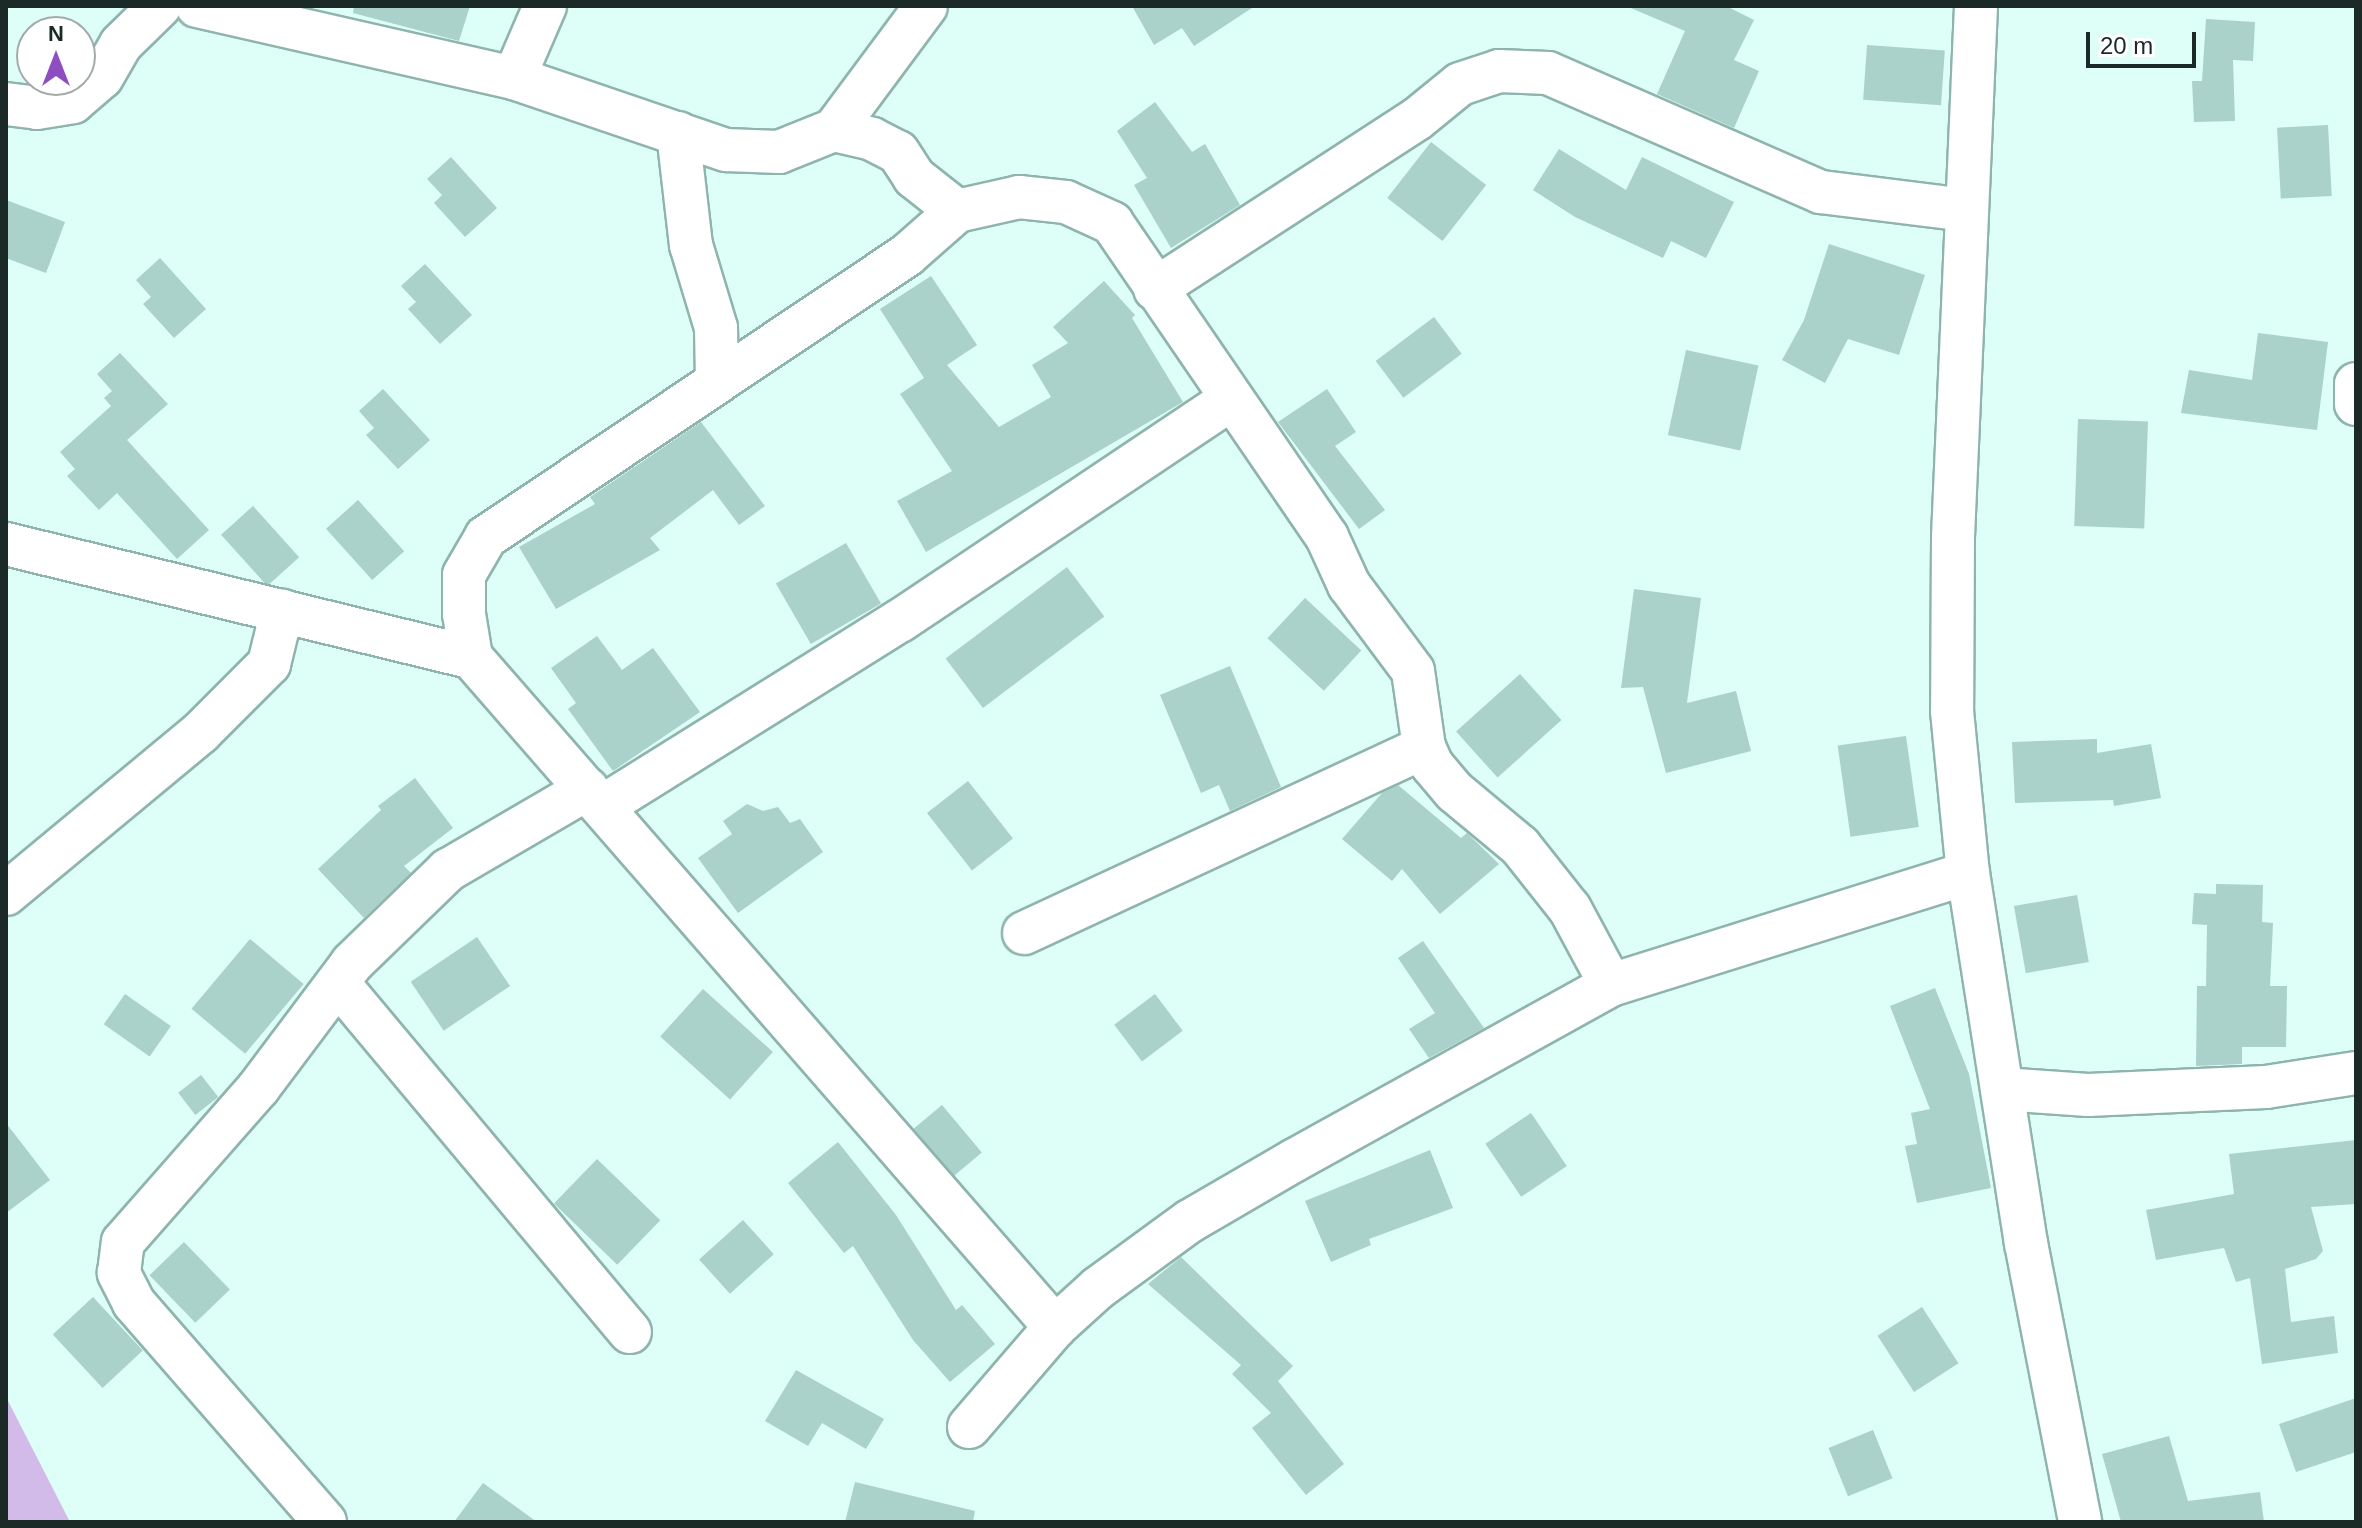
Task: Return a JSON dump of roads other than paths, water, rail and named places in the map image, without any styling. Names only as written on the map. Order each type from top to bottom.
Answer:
[{"type":"street","points":[[6,104],[37,108],[73,102],[102,77],[121,44],[160,6]]},
{"type":"street","points":[[197,6],[514,78],[726,150],[779,152],[834,130],[926,6]]},
{"type":"street","points":[[514,78],[545,6]]},
{"type":"street","points":[[1976,6],[1965,210],[1952,711],[1968,873],[2002,1089],[2080,1522]]},
{"type":"street","points":[[1155,289],[1417,119],[1460,84],[1499,71],[1548,73],[1821,192],[1965,210]]},
{"type":"street","points":[[834,130],[872,139],[898,152],[914,177],[957,211]]},
{"type":"street","points":[[678,133],[691,245],[716,328],[717,379]]},
{"type":"street","points":[[471,657],[464,575],[486,537],[717,379],[907,255],[957,211],[1019,197],[1066,202],[1112,223],[1327,537],[1349,585],[1413,671],[1424,747],[1455,792],[1520,846],[1570,909],[1611,985]]},
{"type":"street","points":[[2356,384],[2356,404]]},
{"type":"street","points":[[325,1522],[134,1303],[119,1273],[123,1242],[259,1087],[338,983],[448,870],[595,797],[901,620],[1231,399]]},
{"type":"street","points":[[6,544],[471,657],[1055,1327]]},
{"type":"street","points":[[6,894],[200,733],[269,664],[282,611]]},
{"type":"street","points":[[1024,933],[1424,747]]},
{"type":"street","points":[[969,1427],[1055,1327],[1098,1288],[1190,1221],[1611,985],[1968,873]]},
{"type":"street","points":[[338,983],[630,1332]]},
{"type":"street","points":[[2002,1089],[2088,1095],[2266,1087],[2356,1073]]}]
